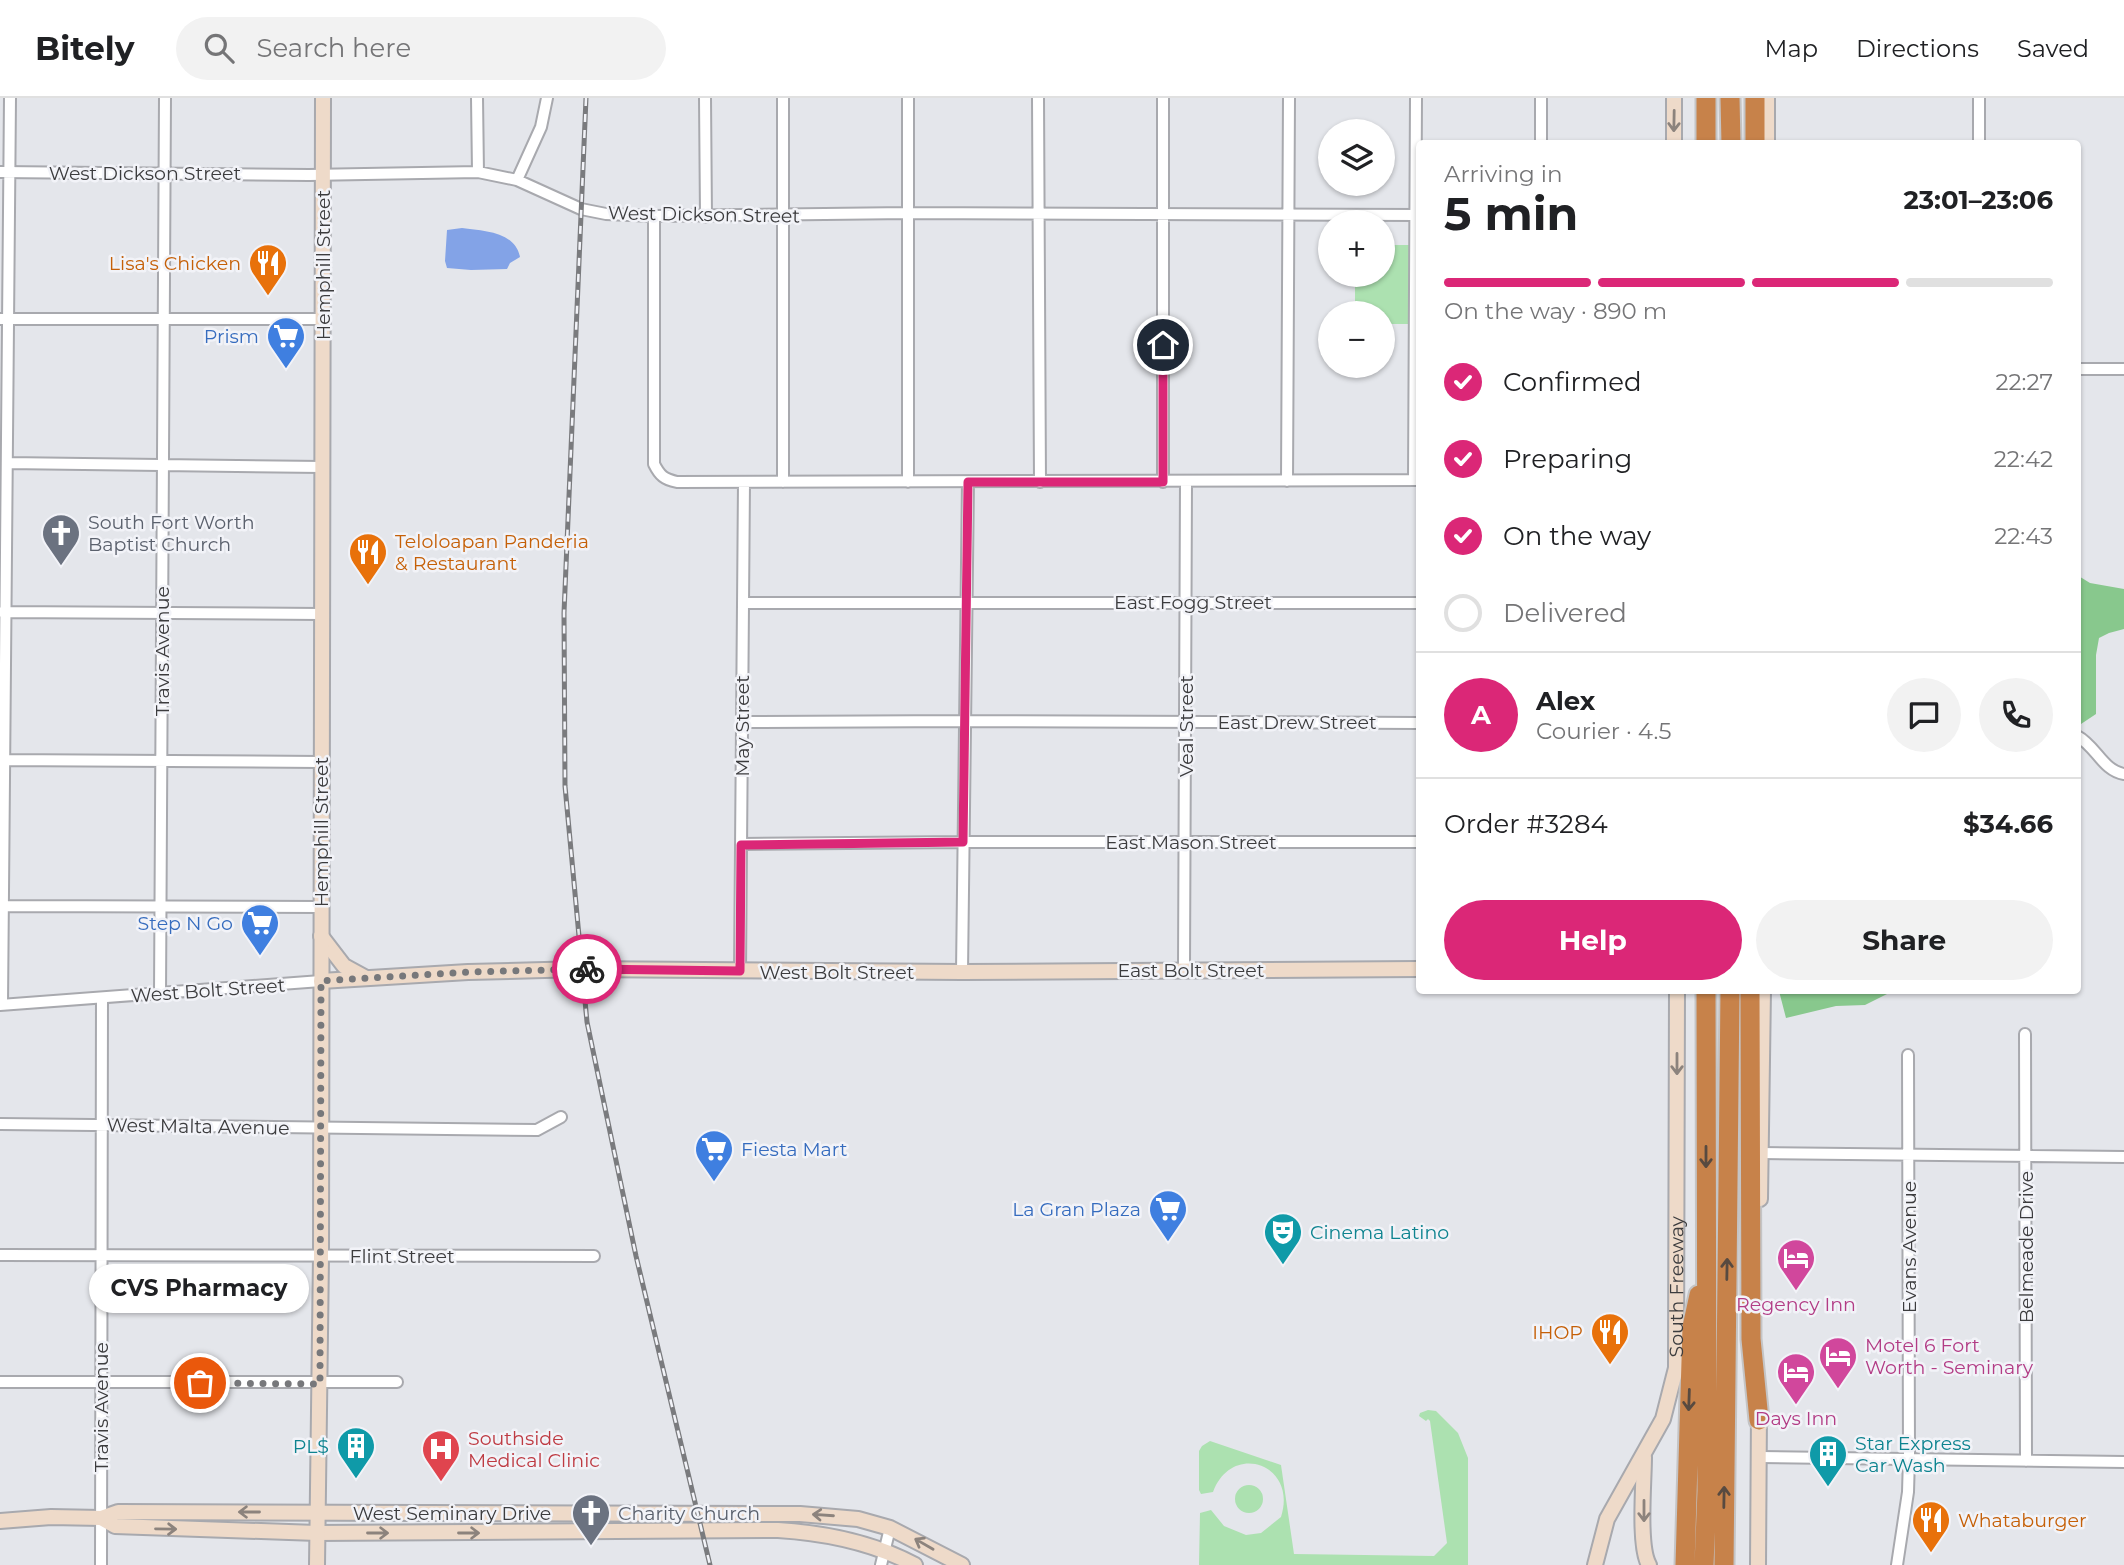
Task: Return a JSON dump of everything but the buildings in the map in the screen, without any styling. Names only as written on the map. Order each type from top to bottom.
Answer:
[{"type":"highway","points":[[1706,98],[1706,140]]},
{"type":"highway","points":[[1730,98],[1731,140]]},
{"type":"highway","points":[[1755,98],[1755,140]]},
{"type":"highway","name":"South Freeway","points":[[1704,1565],[1707,1491],[1706,994]]},
{"type":"highway","points":[[1724,1565],[1730,994]]},
{"type":"highway","points":[[1749,994],[1752,1045],[1751,1339],[1759,1420]]},
{"type":"highway","points":[[1685,1565],[1692,1327],[1707,1259]]},
{"type":"main road","name":"Hemphill Street","points":[[317,1565],[321,1256],[323,98]]},
{"type":"main road","points":[[1674,140],[1675,98]]},
{"type":"main road","points":[[1767,140],[1768,98]]},
{"type":"main road","points":[[321,935],[344,966],[368,979]]},
{"type":"main road","name":"East Bolt Street","points":[[962,972],[1416,969]]},
{"type":"main road","name":"West Bolt Street","points":[[321,981],[504,971],[962,972]]},
{"type":"main road","name":"South Freeway","points":[[1595,1565],[1607,1519],[1663,1419],[1676,1368],[1677,994]]},
{"type":"main road","points":[[1758,1565],[1763,994]]},
{"type":"main road","points":[[1644,1455],[1644,1541],[1645,1558],[1649,1565]]},
{"type":"main road","name":"West Seminary Drive","points":[[0,1521],[51,1517],[101,1518],[118,1512],[800,1514],[858,1519],[903,1532],[962,1565]]},
{"type":"main road","points":[[499,1533],[505,1513]]},
{"type":"main road","name":"West Seminary Drive","points":[[101,1518],[115,1526],[317,1533],[778,1530],[835,1536],[882,1558],[915,1565]]},
{"type":"street","points":[[1,1005],[3,612],[7,463],[5,172],[10,98]]},
{"type":"street","name":"Travis Avenue","points":[[160,994],[165,98]]},
{"type":"street","points":[[477,98],[478,172]]},
{"type":"street","points":[[517,180],[541,127],[547,98]]},
{"type":"street","points":[[705,98],[706,217]]},
{"type":"street","points":[[783,98],[783,482]]},
{"type":"street","points":[[908,98],[908,482]]},
{"type":"street","points":[[1038,98],[1040,482]]},
{"type":"street","points":[[1163,98],[1163,482]]},
{"type":"street","points":[[1287,481],[1289,98]]},
{"type":"street","points":[[1416,98],[1416,140]]},
{"type":"street","points":[[1541,98],[1541,140]]},
{"type":"street","points":[[1979,98],[1979,140]]},
{"type":"street","name":"West Dickson Street","points":[[5,172],[478,172],[517,180],[581,209],[606,214],[654,216],[908,213],[1416,215]]},
{"type":"street","points":[[654,216],[654,464],[665,479],[677,482],[1416,480]]},
{"type":"street","points":[[4,319],[322,319]]},
{"type":"street","points":[[2081,369],[2124,369]]},
{"type":"street","points":[[7,463],[322,467]]},
{"type":"street","name":"May Street","points":[[740,971],[744,482]]},
{"type":"street","points":[[962,972],[968,482]]},
{"type":"street","name":"Veal Street","points":[[1184,970],[1186,482]]},
{"type":"street","name":"East Fogg Street","points":[[743,603],[1416,603]]},
{"type":"street","points":[[3,612],[321,614]]},
{"type":"street","name":"East Drew Street","points":[[742,722],[1416,723]]},
{"type":"street","points":[[2081,738],[2109,768],[2124,774]]},
{"type":"street","points":[[2,760],[320,762]]},
{"type":"street","name":"East Mason Street","points":[[741,845],[1416,842]]},
{"type":"street","points":[[2,906],[321,907]]},
{"type":"street","name":"West Bolt Street","points":[[1,1005],[321,981]]},
{"type":"street","name":"Travis Avenue","points":[[101,1565],[102,998]]},
{"type":"street","name":"Belmeade Drive","points":[[2025,1034],[2026,1461]]},
{"type":"street","name":"Evans Avenue","points":[[1896,1565],[1908,1492],[1909,1458],[1908,1055]]},
{"type":"street","name":"West Malta Avenue","points":[[0,1124],[537,1130],[561,1117]]},
{"type":"street","points":[[1760,1153],[2124,1157]]},
{"type":"street","name":"Flint Street","points":[[0,1255],[594,1256]]},
{"type":"street","points":[[0,1382],[397,1382]]},
{"type":"street","points":[[1760,1457],[2124,1462]]},
{"type":"street","points":[[882,1558],[890,1528]]},
{"type":"green space","points":[[1395,245],[1411,245],[1411,324],[1395,324],[1395,301],[1355,301],[1355,287],[1395,287]]},
{"type":"green space","points":[[2081,577],[2090,583],[2124,589],[2124,629],[2099,638],[2096,655],[2096,714],[2081,724]]},
{"type":"green space","points":[[1780,994],[1887,994],[1865,1005],[1836,1006],[1786,1018]]},
{"type":"green space","points":[[1428,1410],[1436,1411],[1458,1433],[1468,1458],[1468,1565],[1199,1565],[1200,1513],[1211,1510],[1224,1526],[1246,1535],[1261,1533],[1281,1517],[1284,1499],[1280,1484],[1272,1472],[1247,1464],[1234,1467],[1222,1476],[1213,1492],[1201,1494],[1199,1451],[1210,1441],[1281,1465],[1294,1554],[1434,1556],[1447,1543],[1430,1421],[1419,1416]]},
{"type":"green space","points":[[1249,1485],[1259,1489],[1263,1499],[1259,1509],[1249,1513],[1239,1509],[1235,1499],[1239,1489]]},
{"type":"water","points":[[462,228],[505,237],[517,248],[520,257],[510,263],[507,269],[447,268],[447,230]]},
{"type":"railway","points":[[586,98],[564,613],[565,786],[587,1022],[636,1256],[710,1565]]},
{"type":"way so far","points":[[200,1383],[320,1384],[321,981],[468,972],[587,969]]},
{"type":"place","name":"Lisa's Chicken","points":[[268,297]]},
{"type":"place","name":"Prism","points":[[286,370]]},
{"type":"place","name":"South Fort Worth Baptist Church","points":[[61,567]]},
{"type":"place","name":"Teloloapan Panderia & Restaurant","points":[[368,586]]},
{"type":"place","name":"Step N Go","points":[[260,957]]},
{"type":"place","name":"Fiesta Mart","points":[[714,1183]]},
{"type":"place","name":"La Gran Plaza","points":[[1168,1243]]},
{"type":"place","name":"Cinema Latino","points":[[1283,1266]]},
{"type":"place","name":"Regency Inn","points":[[1796,1292]]},
{"type":"place","name":"IHOP","points":[[1610,1366]]},
{"type":"place","name":"CVS Pharmacy","points":[[200,1383]]},
{"type":"place","name":"Motel 6 Fort Worth - Seminary","points":[[1838,1390]]},
{"type":"place","name":"Days Inn","points":[[1796,1406]]},
{"type":"place","name":"PL$","points":[[356,1480]]},
{"type":"place","name":"Southside Medical Clinic","points":[[441,1483]]},
{"type":"place","name":"Star Express Car Wash","points":[[1828,1488]]},
{"type":"place","name":"Charity Church","points":[[591,1547]]},
{"type":"place","name":"Whataburger","points":[[1931,1554]]},
{"type":"route","points":[[587,969],[740,971],[741,845],[963,842],[968,482],[1163,482],[1163,345]]}]
